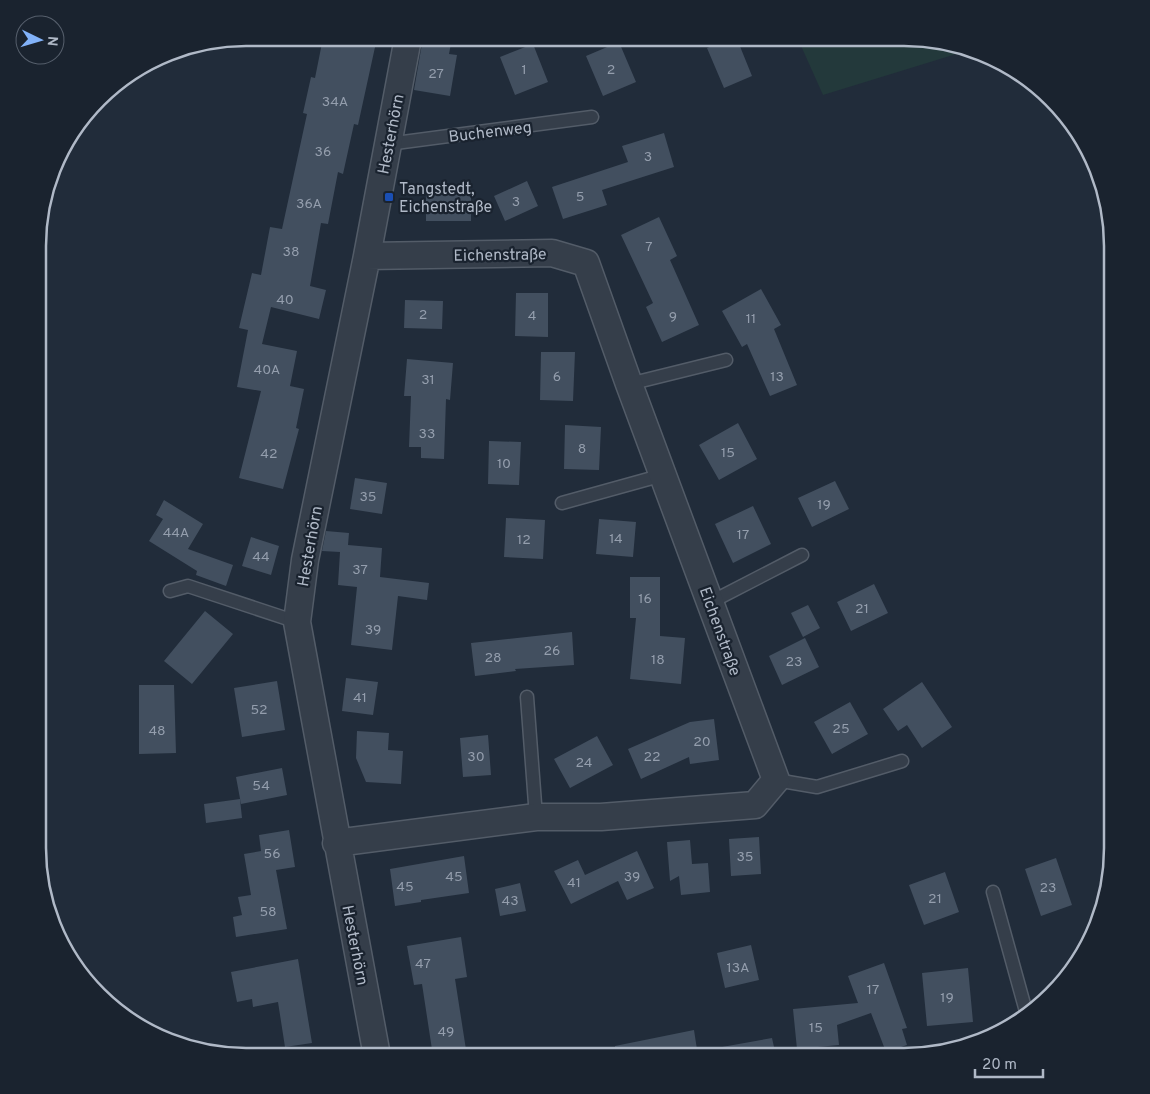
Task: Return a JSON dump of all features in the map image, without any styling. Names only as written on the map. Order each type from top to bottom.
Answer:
[{"type":"street","name":"Hesterhörn","points":[[375,1048],[336,843],[297,622],[305,560],[367,256],[406,46]]},
{"type":"street","name":"Eichenstraße","points":[[367,256],[552,253],[586,263],[776,780]]},
{"type":"street","points":[[336,843],[536,817],[601,817],[756,805],[776,780]]},
{"type":"lane","name":"Buchenweg","points":[[388,144],[592,117]]},
{"type":"lane","points":[[629,384],[726,360]]},
{"type":"lane","points":[[562,503],[663,475]]},
{"type":"lane","points":[[711,602],[802,555]]},
{"type":"lane","points":[[170,591],[188,586],[297,622]]},
{"type":"lane","points":[[527,697],[536,817]]},
{"type":"lane","points":[[776,780],[817,787],[902,761]]},
{"type":"lane","points":[[993,892],[1025,1006]]},
{"type":"green space","points":[[801,46],[903,46],[930,48],[957,54],[823,95]]},
{"type":"building","points":[[321,46],[375,46],[358,125],[354,124],[343,174],[338,172],[328,224],[321,223],[310,286],[326,290],[319,319],[271,307],[262,344],[297,351],[290,386],[304,389],[296,428],[299,429],[283,489],[239,478],[261,391],[237,387],[248,330],[239,328],[252,273],[261,275],[270,227],[282,229],[307,114],[303,113],[311,77],[315,78]]},
{"type":"building","points":[[422,46],[450,46],[449,54],[457,55],[450,96],[414,90]]},
{"type":"building","points":[[528,46],[534,46],[548,82],[515,95],[500,57]]},
{"type":"building","points":[[610,46],[621,46],[636,82],[603,96],[586,56]]},
{"type":"building","points":[[712,46],[740,46],[752,76],[724,88],[707,48]]},
{"type":"building","points":[[664,133],[674,167],[602,190],[607,205],[563,219],[552,187],[628,162],[622,146]]},
{"type":"building","points":[[527,181],[538,206],[505,221],[494,196]]},
{"type":"building","points":[[426,188],[471,188],[471,221],[426,221]]},
{"type":"building","points":[[659,217],[677,256],[670,260],[699,325],[662,342],[646,307],[653,303],[621,235]]},
{"type":"building","points":[[761,289],[781,325],[774,329],[797,385],[770,396],[747,344],[742,347],[722,311]]},
{"type":"building","points":[[516,293],[548,293],[548,337],[515,336]]},
{"type":"building","points":[[405,300],[443,301],[442,329],[404,328]]},
{"type":"building","points":[[541,352],[575,352],[573,401],[540,400]]},
{"type":"building","points":[[407,359],[453,363],[450,400],[446,399],[444,459],[421,458],[421,447],[409,447],[411,396],[404,396]]},
{"type":"building","points":[[738,423],[757,459],[719,480],[699,445]]},
{"type":"building","points":[[565,425],[601,427],[599,470],[564,469]]},
{"type":"building","points":[[489,441],[521,442],[519,485],[488,484]]},
{"type":"building","points":[[355,478],[387,483],[382,514],[350,509]]},
{"type":"building","points":[[835,481],[849,509],[812,527],[798,498]]},
{"type":"building","points":[[164,500],[203,524],[188,549],[233,565],[226,586],[196,575],[197,571],[149,541],[163,519],[156,515]]},
{"type":"building","points":[[753,506],[771,544],[733,563],[715,524]]},
{"type":"building","points":[[506,518],[545,520],[543,559],[504,557]]},
{"type":"building","points":[[599,519],[636,522],[633,557],[596,554]]},
{"type":"building","points":[[326,531],[349,533],[348,545],[382,548],[380,577],[429,583],[427,600],[398,596],[392,650],[351,645],[357,587],[338,585],[340,552],[322,551]]},
{"type":"building","points":[[251,537],[279,546],[271,575],[242,566]]},
{"type":"building","points":[[630,577],[660,577],[660,636],[685,638],[681,684],[630,679],[636,618],[630,618]]},
{"type":"building","points":[[874,584],[888,613],[851,631],[837,602]]},
{"type":"building","points":[[808,605],[820,628],[803,637],[791,613]]},
{"type":"building","points":[[205,611],[233,634],[192,684],[164,661]]},
{"type":"building","points":[[572,632],[574,665],[515,669],[516,671],[475,676],[471,643]]},
{"type":"building","points":[[805,638],[819,667],[782,685],[769,656]]},
{"type":"building","points":[[346,678],[378,682],[373,715],[342,711]]},
{"type":"building","points":[[277,681],[285,730],[242,737],[234,688]]},
{"type":"building","points":[[922,682],[952,727],[922,748],[907,725],[898,731],[883,709]]},
{"type":"building","points":[[139,685],[174,685],[176,753],[139,754]]},
{"type":"building","points":[[850,702],[868,734],[832,754],[814,722]]},
{"type":"building","points":[[714,719],[719,760],[690,764],[689,757],[641,779],[628,749],[690,722]]},
{"type":"building","points":[[357,731],[389,733],[388,750],[403,751],[401,784],[366,782],[356,758]]},
{"type":"building","points":[[488,735],[491,775],[463,777],[460,738]]},
{"type":"building","points":[[597,736],[613,765],[570,788],[554,759]]},
{"type":"building","points":[[282,768],[287,795],[241,804],[236,777]]},
{"type":"building","points":[[240,799],[242,818],[206,823],[204,804]]},
{"type":"building","points":[[289,830],[295,867],[276,870],[287,929],[236,937],[233,917],[242,915],[238,897],[251,895],[244,854],[261,851],[259,835]]},
{"type":"building","points":[[759,837],[761,874],[731,876],[729,839]]},
{"type":"building","points":[[690,840],[692,864],[708,863],[710,892],[681,895],[679,876],[670,881],[667,842]]},
{"type":"building","points":[[637,851],[654,888],[627,900],[618,881],[571,904],[554,871],[578,860],[585,875]]},
{"type":"building","points":[[464,856],[469,893],[395,906],[390,869]]},
{"type":"building","points":[[1056,858],[1072,905],[1041,916],[1025,869]]},
{"type":"building","points":[[945,872],[959,912],[924,925],[909,885]]},
{"type":"building","points":[[520,883],[526,911],[500,916],[495,889]]},
{"type":"building","points":[[461,937],[467,977],[455,979],[466,1048],[432,1048],[422,984],[414,985],[407,946]]},
{"type":"building","points":[[751,945],[759,980],[725,988],[717,953]]},
{"type":"building","points":[[298,959],[312,1043],[285,1047],[278,1002],[253,1007],[252,999],[237,1002],[231,972]]},
{"type":"building","points":[[884,963],[907,1028],[902,1029],[907,1045],[898,1048],[884,1048],[871,1013],[837,1025],[839,1045],[797,1048],[793,1009],[858,1003],[848,976]]},
{"type":"building","points":[[968,968],[973,1022],[927,1026],[922,973]]},
{"type":"building","points":[[694,1030],[697,1048],[615,1048],[615,1046]]},
{"type":"building","points":[[772,1038],[774,1048],[722,1048]]},
{"type":"place","name":"Tangstedt, Eichenstraße","points":[[389,197]]}]
